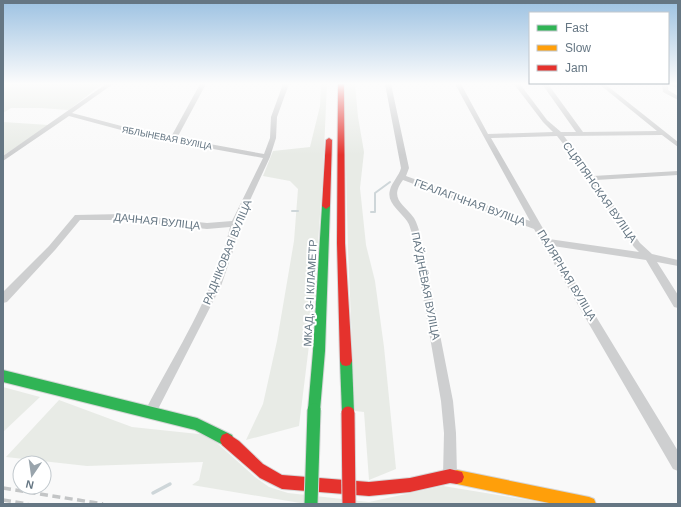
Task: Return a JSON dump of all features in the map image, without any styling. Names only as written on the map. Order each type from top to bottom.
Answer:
[{"type":"main road","points":[[341,108],[341,243],[348,413],[349,504]]},
{"type":"main road","name":"МКАД, 3-І КІЛАМЕТР","points":[[311,504],[314,410],[325,242],[330,132]]},
{"type":"main road","points":[[3,376],[197,424],[226,438],[259,472],[270,479],[282,482],[369,489],[410,485],[450,476],[589,504]]},
{"type":"street","points":[[3,158],[78,108]]},
{"type":"street","points":[[173,139],[190,108]]},
{"type":"street","name":"РАДНІКОВАЯ ВУЛІЦА","points":[[150,413],[216,286],[229,251],[235,224],[267,157],[272,138],[274,117],[277,108]]},
{"type":"street","points":[[393,108],[404,163],[403,177]]},
{"type":"street","name":"ПАЛЯРНАЯ ВУЛІЦА","points":[[471,108],[538,227],[678,464]]},
{"type":"street","name":"СЦЯПЯНСКАЯ ВУЛІЦА","points":[[535,108],[545,121],[559,134],[593,178],[637,245],[648,257],[678,304]]},
{"type":"street","points":[[562,108],[581,134]]},
{"type":"street","points":[[631,108],[678,145]]},
{"type":"street","name":"ЯБЛЫНЕВАЯ ВУЛІЦА","points":[[69,114],[147,136],[173,139],[267,157]]},
{"type":"street","points":[[487,136],[663,133]]},
{"type":"street","points":[[593,178],[678,173]]},
{"type":"street","name":"ГЕАЛАГІЧНАЯ ВУЛІЦА","points":[[403,177],[538,227]]},
{"type":"street","name":"ПАЎДНЁВАЯ ВУЛІЦА","points":[[403,177],[394,188],[392,194],[394,200],[413,224],[416,233],[447,401],[450,433],[450,476]]},
{"type":"street","name":"ДАЧНАЯ ВУЛІЦА","points":[[3,299],[52,248],[78,217],[123,217],[208,226],[235,224]]},
{"type":"street","points":[[548,242],[678,263]]},
{"type":"shaded area","points":[[3,108],[72,108],[69,110],[11,108],[3,113]]},
{"type":"shaded area","points":[[320,108],[326,108],[313,313],[299,426],[246,440],[263,404],[277,341],[294,241],[298,189],[290,181],[263,176],[273,151],[310,147]]},
{"type":"shaded area","points":[[345,108],[357,108],[364,152],[360,188],[366,245],[375,281],[384,347],[396,469],[369,480],[364,412],[355,411],[348,250]]},
{"type":"shaded area","points":[[3,122],[49,125],[3,156]]},
{"type":"shaded area","points":[[3,387],[40,397],[3,432]]},
{"type":"shaded area","points":[[59,400],[132,427],[208,435],[255,477],[269,487],[288,493],[369,502],[443,486],[553,504],[306,504],[192,485],[199,480],[203,462],[87,466],[52,462],[52,455],[12,455],[12,458],[6,457]]},
{"type":"waterway","points":[[371,212],[375,212],[375,193],[390,182]]},
{"type":"waterway","points":[[292,211],[298,211]]},
{"type":"waterway","points":[[153,493],[170,484]]},
{"type":"railway","points":[[3,488],[103,504]]},
{"type":"railway","points":[[3,500],[28,504]]},
{"type":"traffic: fast","points":[[314,410],[319,351],[326,206]]},
{"type":"traffic: fast","points":[[346,361],[348,413]]},
{"type":"traffic: fast","points":[[3,376],[197,424],[227,440]]},
{"type":"traffic: fast","points":[[311,504],[314,410]]},
{"type":"traffic: slow","points":[[457,477],[589,504]]},
{"type":"traffic: jam","points":[[341,108],[341,243],[346,361]]},
{"type":"traffic: jam","points":[[326,206],[329,140]]},
{"type":"traffic: jam","points":[[348,413],[349,504]]},
{"type":"traffic: jam","points":[[227,440],[258,469],[282,482],[369,489],[410,485],[450,476],[457,477]]}]
